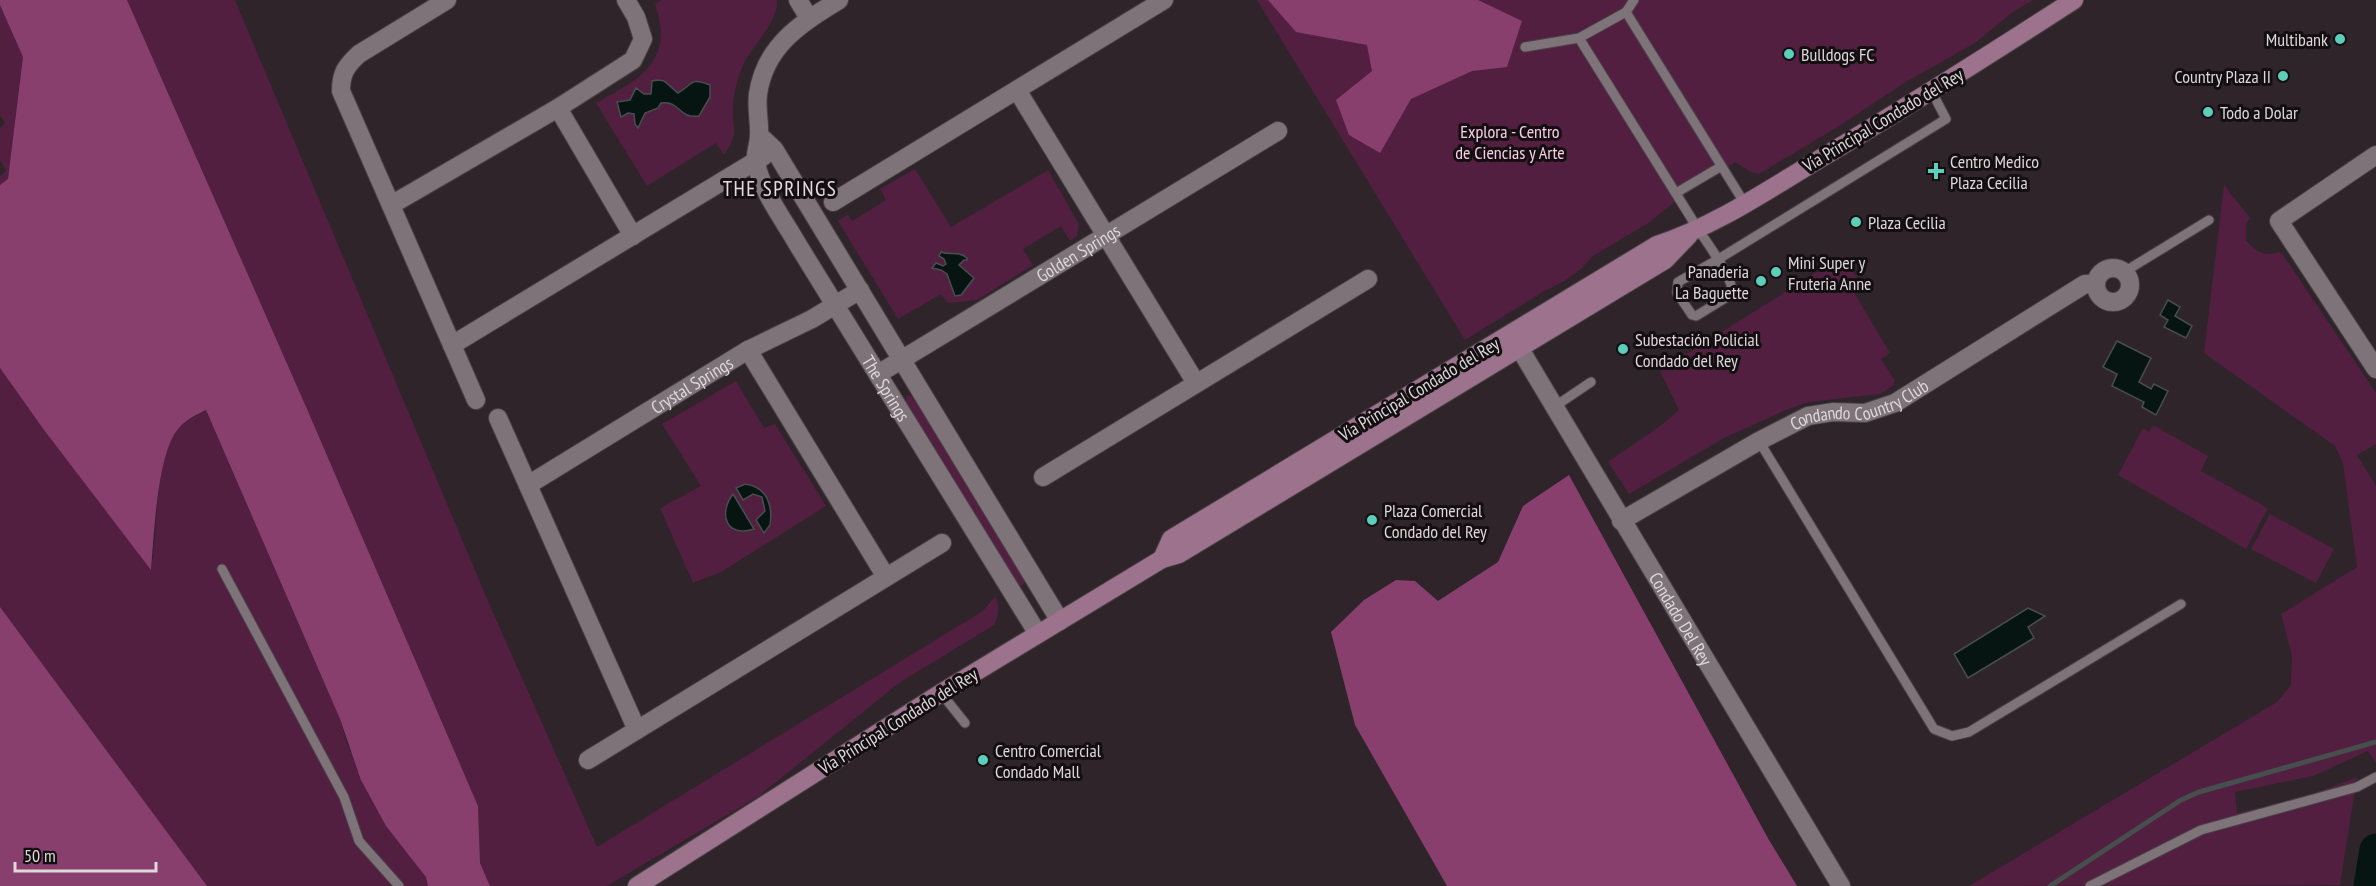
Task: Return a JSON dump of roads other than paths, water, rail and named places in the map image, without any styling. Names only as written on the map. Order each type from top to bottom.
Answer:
[{"type":"street","points":[[447,0],[359,54],[341,76],[341,91],[476,400]]},
{"type":"street","points":[[391,205],[558,108],[633,60],[643,39],[636,17],[626,0]]},
{"type":"street","points":[[798,0],[809,18]]},
{"type":"street","points":[[755,161],[759,135],[757,113],[762,77],[779,44],[809,18],[839,0]]},
{"type":"street","points":[[833,202],[1164,0]]},
{"type":"street","name":"Vía Principal Condado del Rey","points":[[1162,559],[1171,539],[1657,245],[1693,232],[1745,204],[1932,92],[2074,0]]},
{"type":"street","points":[[1017,90],[1196,383]]},
{"type":"street","points":[[558,108],[633,236]]},
{"type":"street","name":"Golden Springs","points":[[878,374],[1278,131]]},
{"type":"street","name":"The Springs","points":[[759,135],[774,150],[1060,621]]},
{"type":"street","points":[[452,345],[774,150]]},
{"type":"street","points":[[2376,155],[2279,221],[2376,369]]},
{"type":"street","name":"The Springs","points":[[755,161],[765,187],[1038,634]]},
{"type":"street","name":"Vía Principal Condado del Rey","points":[[637,886],[941,693],[1162,559],[1179,554],[1665,260],[1693,232]]},
{"type":"street","points":[[2117,268],[2124,272],[2130,285],[2128,293],[2116,302],[2102,298],[2096,284],[2103,271],[2117,268]]},
{"type":"street","points":[[1043,477],[1368,279]]},
{"type":"street","name":"Condando Country Club","points":[[1621,521],[1759,441],[1809,416],[1833,412],[1865,413],[1896,403],[2085,284],[2096,284]]},
{"type":"street","name":"Crystal Springs","points":[[528,485],[748,350],[812,319],[860,290]]},
{"type":"street","points":[[1520,349],[1520,338],[1526,324]]},
{"type":"street","points":[[1498,341],[1508,341],[1520,349]]},
{"type":"street","name":"Condado Del Rey","points":[[1520,349],[1841,886]]},
{"type":"street","points":[[748,350],[886,577]]},
{"type":"street","points":[[498,418],[637,730]]},
{"type":"street","points":[[588,760],[942,543]]},
{"type":"lane","points":[[1525,47],[1580,38],[1626,12],[1634,0]]},
{"type":"lane","points":[[1626,12],[1745,204]]},
{"type":"lane","points":[[1580,38],[1676,193],[1693,232],[1717,260],[1733,286],[1732,294],[1696,316],[1692,315],[1677,293],[1678,282],[1717,260],[1946,119],[1932,92]]},
{"type":"lane","points":[[1676,193],[1720,167]]},
{"type":"lane","points":[[2124,272],[2209,220]]},
{"type":"lane","points":[[1554,407],[1591,382]]},
{"type":"lane","points":[[1759,441],[1934,729],[1952,736],[1969,732],[2181,604]]},
{"type":"lane","points":[[222,569],[344,797],[359,841],[399,886]]},
{"type":"lane","points":[[941,693],[965,723]]},
{"type":"lane","points":[[2090,886],[2201,830],[2357,788],[2375,778]]},
{"type":"waterway","points":[[2050,886],[2181,800],[2199,792],[2376,742]]},
{"type":"waterway","points":[[2370,886],[2376,850]]},
{"type":"place","name":"Multibank","points":[[2340,39]]},
{"type":"place","name":"Bulldogs FC","points":[[1789,54]]},
{"type":"place","name":"Country Plaza II","points":[[2283,76]]},
{"type":"place","name":"Todo a Dolar","points":[[2208,112]]},
{"type":"place","name":"Centro Medico Plaza Cecilia","points":[[1936,171]]},
{"type":"place","name":"Plaza Cecilia","points":[[1856,222]]},
{"type":"place","name":"Mini Super y Fruteria Anne","points":[[1776,272]]},
{"type":"place","name":"Panaderia La Baguette","points":[[1761,281]]},
{"type":"place","name":"Subestación Policial Condado del Rey","points":[[1623,349]]},
{"type":"place","name":"Plaza Comercial Condado del Rey","points":[[1372,520]]},
{"type":"place","name":"Centro Comercial Condado Mall","points":[[983,760]]},
{"type":"district","name":"THE SPRINGS","points":[[780,188]]},
{"type":"park label","name":"Explora - Centro de Ciencias y Arte","points":[[1510,141]]}]
